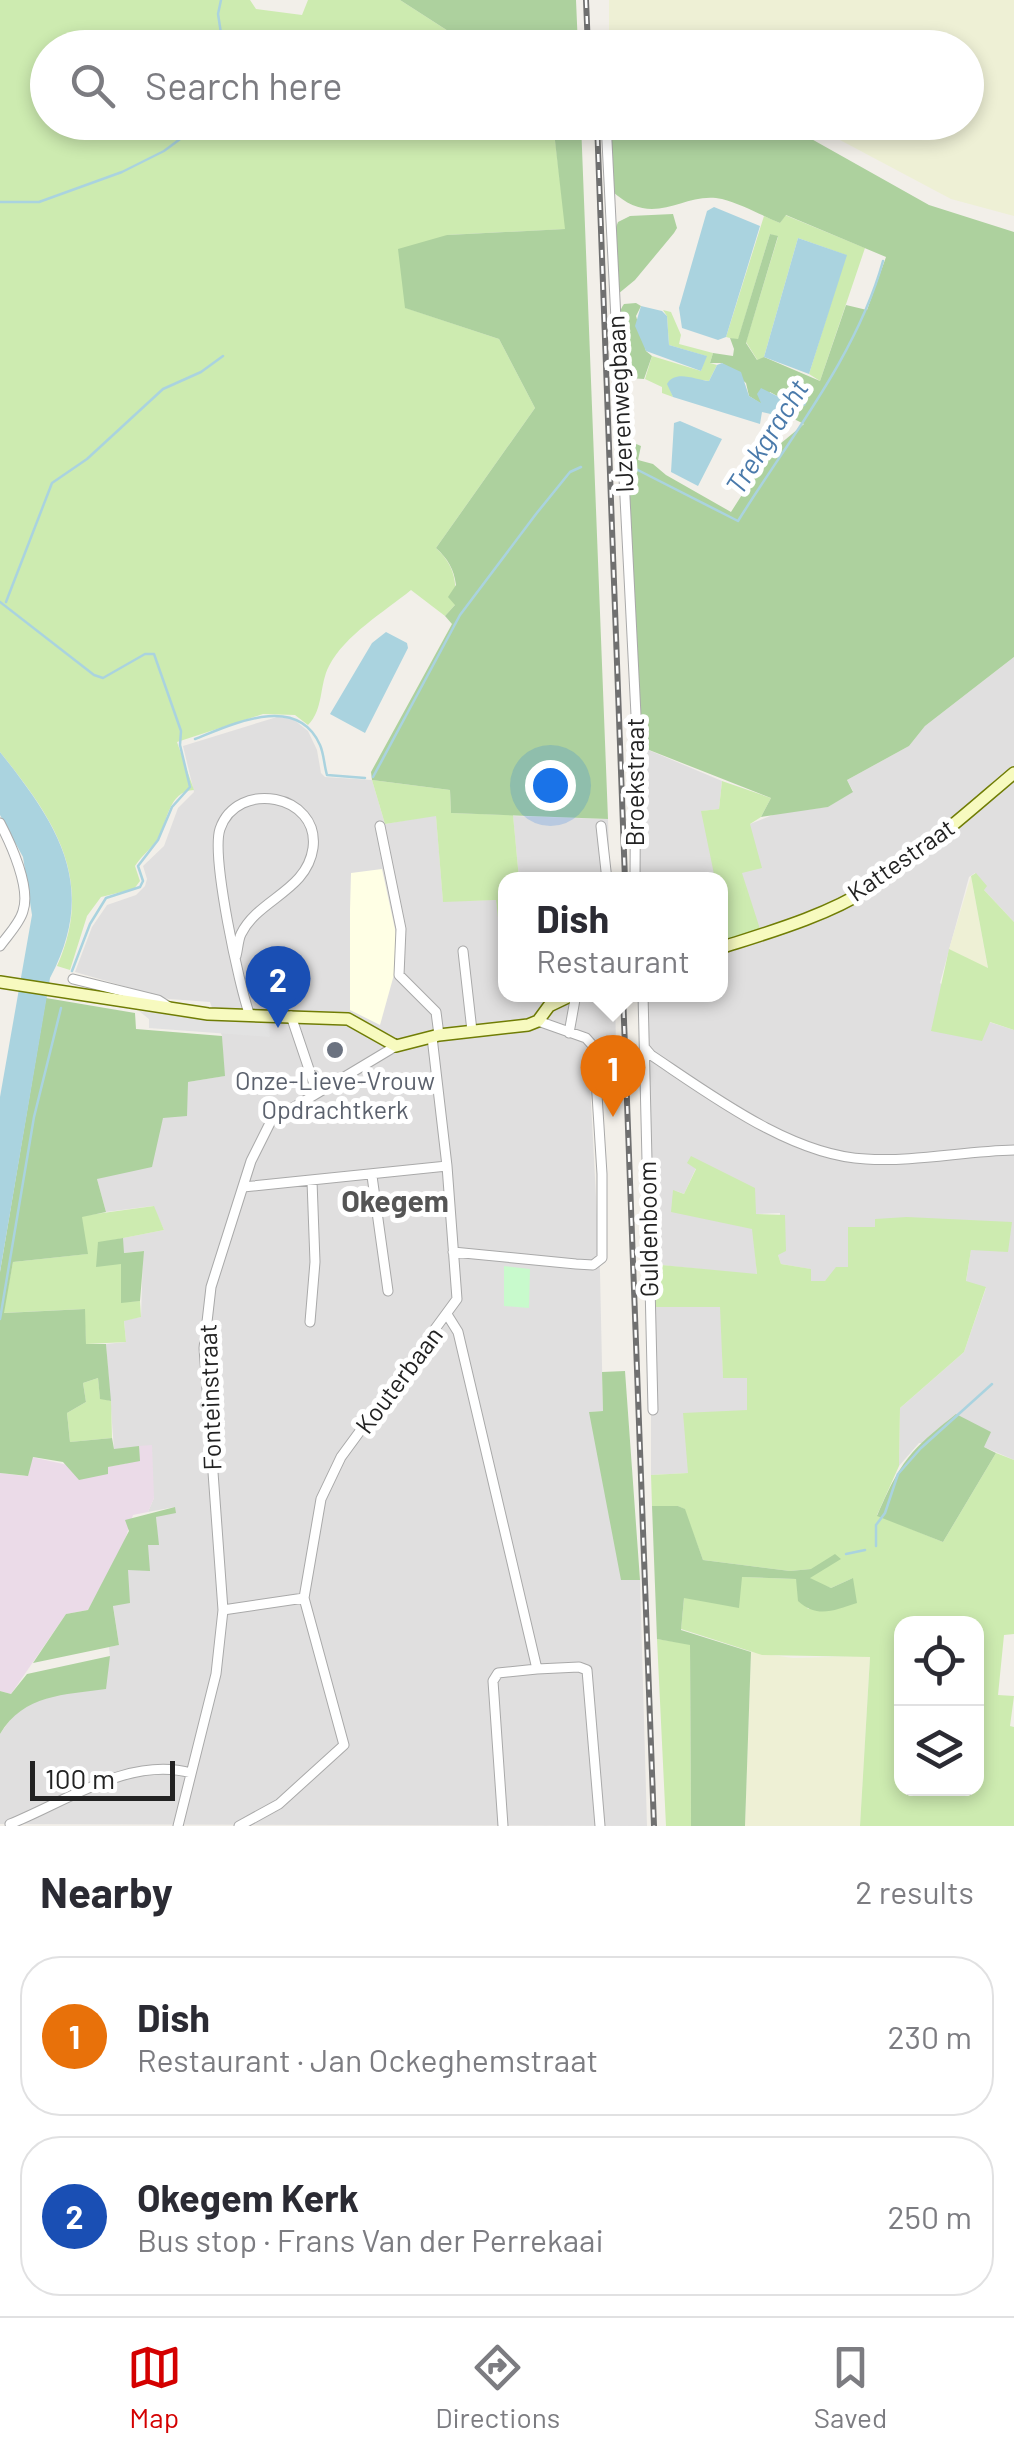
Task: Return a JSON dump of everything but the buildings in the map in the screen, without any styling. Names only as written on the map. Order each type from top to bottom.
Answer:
[{"type":"main road","name":"Kattestraat","points":[[728,945],[837,904],[868,888],[947,830],[1014,773]]},
{"type":"main road","points":[[4,983],[171,1009],[348,1019],[396,1046],[435,1036],[538,1021],[549,1006],[558,1002]]},
{"type":"street","name":"IJzerenwegbaan","points":[[607,140],[634,685]]},
{"type":"street","name":"Broekstraat","points":[[634,685],[635,872]]},
{"type":"street","points":[[236,956],[242,933],[301,877],[312,852],[311,829],[305,816],[295,806],[276,798],[256,798],[238,805],[220,829],[220,862],[244,1016]]},
{"type":"street","points":[[0,824],[16,857],[24,910],[0,946]]},
{"type":"street","points":[[380,826],[401,929],[399,974],[436,1012],[435,1036]]},
{"type":"street","points":[[600,826],[605,872]]},
{"type":"street","points":[[462,951],[472,1032]]},
{"type":"street","points":[[73,979],[158,1000],[171,1009]]},
{"type":"street","points":[[569,1033],[574,1002]]},
{"type":"street","name":"Guldenboom","points":[[643,1002],[653,1410]]},
{"type":"street","points":[[291,1016],[317,1093]]},
{"type":"street","points":[[453,1252],[593,1265],[602,1258],[597,1091],[591,1041],[538,1021]]},
{"type":"street","name":"Kouterbaan","points":[[239,1826],[279,1804],[344,1745],[304,1598],[327,1482],[340,1457],[458,1300],[435,1036]]},
{"type":"street","name":"Fonteinstraat","points":[[178,1826],[216,1674],[223,1610],[204,1348],[211,1287],[251,1161],[270,1121],[396,1046]]},
{"type":"street","points":[[645,1048],[725,1104],[830,1153],[887,1160],[1014,1150]]},
{"type":"street","points":[[243,1188],[447,1166]]},
{"type":"street","points":[[372,1176],[388,1291]]},
{"type":"street","points":[[310,1322],[315,1262],[312,1181]]},
{"type":"street","points":[[448,1316],[458,1332],[537,1669]]},
{"type":"street","points":[[223,1610],[304,1598]]},
{"type":"street","points":[[504,1826],[493,1683],[498,1674],[579,1667],[587,1670],[600,1826]]},
{"type":"street","points":[[10,1824],[125,1772],[164,1767],[191,1774]]},
{"type":"shaded area","points":[[609,0],[1014,0],[1014,216],[951,199],[840,140],[984,140],[984,30],[609,30]]},
{"type":"shaded area","points":[[1014,657],[1014,922],[984,890],[975,873],[969,877],[940,983],[989,1022],[1014,1030],[1014,1460],[984,1447],[919,1443],[899,1466],[900,1408],[964,1352],[986,1288],[966,1282],[971,1249],[875,1227],[849,1227],[848,1268],[825,1281],[811,1281],[810,1269],[781,1264],[780,1213],[756,1214],[696,1168],[684,1194],[674,1190],[753,1229],[757,1275],[651,1264],[644,1002],[728,1002],[728,918],[750,824],[778,813],[828,807],[853,791],[847,780],[909,746],[925,726]]},
{"type":"shaded area","points":[[277,717],[293,719],[308,731],[325,777],[372,780],[385,824],[436,815],[443,901],[496,900],[498,1002],[615,1002],[616,1045],[588,1046],[603,1411],[590,1412],[622,1580],[640,1580],[647,1826],[0,1824],[0,1734],[15,1713],[49,1697],[110,1657],[109,1647],[119,1645],[113,1605],[128,1570],[148,1545],[158,1544],[156,1517],[175,1507],[148,1512],[154,1498],[114,1449],[106,1344],[126,1342],[124,1320],[141,1317],[143,1251],[123,1253],[123,1238],[164,1230],[153,1206],[106,1212],[97,1179],[163,1118],[188,1082],[224,1076],[222,1036],[210,1002],[169,999],[75,972],[92,927],[107,905],[136,895],[145,886],[143,866],[164,846],[178,808],[194,792],[183,746]]},
{"type":"shaded area","points":[[639,746],[722,781],[719,809],[702,811],[715,872],[640,872]]},
{"type":"shaded area","points":[[513,816],[608,819],[610,872],[518,872]]},
{"type":"shaded area","points":[[382,869],[398,943],[395,971],[380,1025],[350,1010],[350,910],[351,873]]},
{"type":"shaded area","points":[[971,876],[988,969],[949,949]]},
{"type":"shaded area","points":[[139,1011],[269,1024],[270,1037],[149,1028],[149,1019]]},
{"type":"shaded area","points":[[721,1306],[723,1377],[747,1378],[747,1411],[689,1473],[651,1475],[651,1307]]},
{"type":"shaded area","points":[[152,1445],[154,1498],[148,1512],[133,1515],[122,1549],[88,1610],[66,1614],[11,1694],[0,1691],[0,1473],[25,1476],[32,1457],[108,1474],[107,1467],[140,1461],[139,1446]]},
{"type":"shaded area","points":[[751,1652],[793,1658],[870,1656],[860,1826],[745,1826]]},
{"type":"green space","points":[[0,0],[250,0],[256,9],[302,15],[308,0],[400,0],[447,30],[30,30],[30,140],[555,140],[566,229],[447,235],[406,308],[499,339],[535,408],[436,548],[453,574],[455,605],[445,616],[411,590],[366,625],[329,666],[317,712],[308,725],[295,715],[263,714],[177,742],[194,790],[174,802],[157,840],[135,866],[140,881],[134,889],[101,897],[87,916],[70,970],[57,966],[68,935],[72,905],[63,851],[37,801],[0,752]]},
{"type":"green space","points":[[400,0],[576,0],[577,30],[447,30]]},
{"type":"green space","points":[[555,140],[582,140],[608,819],[451,813],[450,790],[372,780],[371,772],[452,624],[445,616],[455,605],[448,597],[456,585],[455,579],[450,565],[436,548],[535,408],[499,339],[405,308],[398,249],[447,235],[565,229]]},
{"type":"green space","points":[[609,140],[813,140],[929,205],[1014,232],[1014,657],[925,726],[909,746],[847,780],[853,792],[828,807],[761,817],[771,798],[639,746],[624,462],[634,443],[641,446],[638,460],[653,464],[731,512],[768,454],[804,424],[788,416],[789,409],[783,406],[795,401],[795,396],[779,397],[770,392],[763,405],[749,396],[746,383],[722,363],[710,363],[713,353],[733,356],[730,338],[738,339],[770,234],[778,236],[746,343],[757,360],[764,357],[820,381],[846,305],[867,310],[886,257],[786,215],[780,223],[722,199],[641,208],[611,190]]},
{"type":"green space","points":[[673,214],[677,228],[674,233],[635,280],[618,294],[614,233],[618,222],[630,216]]},
{"type":"green space","points":[[785,215],[865,248],[820,381],[809,374],[846,255],[798,238],[764,357],[758,361],[746,342],[778,237],[770,234],[738,340],[726,337],[764,216],[780,223]]},
{"type":"green space","points":[[624,304],[641,306],[636,316],[646,351],[652,356],[644,379],[629,378],[618,331]]},
{"type":"green space","points":[[663,310],[671,312],[681,335],[679,344],[713,353],[710,363],[717,365],[709,381],[670,389],[673,397],[645,379],[652,356],[701,371],[706,356],[669,345]]},
{"type":"green space","points":[[372,780],[450,790],[451,813],[513,815],[518,872],[498,872],[498,918],[496,900],[443,902],[436,816],[385,824]]},
{"type":"green space","points":[[722,781],[771,798],[761,817],[750,824],[762,868],[742,873],[760,929],[728,940],[728,872],[714,872],[701,811],[719,809]]},
{"type":"green space","points":[[976,873],[987,886],[984,890],[1014,922],[1014,1030],[990,1022],[982,1041],[931,1031],[949,949],[988,968],[971,876]]},
{"type":"green space","points":[[46,998],[135,1013],[136,1029],[222,1036],[225,1076],[188,1082],[187,1116],[163,1118],[152,1167],[97,1179],[106,1212],[82,1217],[88,1254],[13,1262],[4,1313],[85,1309],[86,1344],[106,1344],[111,1401],[100,1399],[98,1378],[83,1383],[86,1402],[67,1413],[70,1442],[112,1438],[114,1449],[139,1446],[140,1461],[108,1467],[108,1474],[79,1480],[63,1462],[33,1457],[28,1476],[0,1473],[0,1272]]},
{"type":"green space","points":[[691,1156],[755,1188],[756,1214],[785,1215],[786,1251],[778,1255],[781,1264],[811,1269],[811,1281],[825,1281],[836,1267],[848,1267],[848,1227],[875,1227],[875,1219],[1012,1222],[1008,1252],[971,1250],[966,1281],[986,1287],[964,1352],[900,1408],[899,1466],[877,1515],[943,1542],[996,1453],[1014,1460],[1014,1634],[1004,1635],[998,1695],[1014,1696],[1010,1726],[1014,1727],[1014,1826],[860,1826],[870,1657],[762,1655],[681,1629],[684,1598],[742,1577],[796,1579],[808,1609],[853,1578],[831,1588],[814,1582],[809,1577],[811,1569],[790,1571],[703,1560],[684,1509],[652,1506],[651,1475],[688,1473],[683,1413],[747,1410],[747,1378],[723,1378],[720,1307],[651,1307],[651,1264],[757,1274],[752,1229],[671,1212],[673,1190],[684,1194],[696,1169],[687,1163]]},
{"type":"green space","points":[[154,1206],[164,1230],[98,1243],[121,1264],[121,1302],[140,1301],[141,1317],[124,1321],[126,1342],[86,1344],[84,1309],[3,1313],[13,1262],[87,1254],[81,1216]]},
{"type":"green space","points":[[123,1238],[124,1253],[144,1251],[140,1301],[121,1303],[121,1264],[96,1267],[98,1242]]},
{"type":"green space","points":[[504,1266],[530,1269],[529,1308],[504,1306]]},
{"type":"green space","points":[[625,1371],[640,1580],[621,1580],[589,1412],[603,1411],[602,1372]]},
{"type":"green space","points":[[98,1378],[100,1398],[111,1401],[112,1438],[70,1442],[67,1413],[86,1402],[83,1383]]},
{"type":"green space","points":[[956,1414],[991,1432],[984,1447],[996,1453],[943,1542],[877,1516],[908,1458]]},
{"type":"green space","points":[[652,1506],[685,1509],[703,1560],[790,1571],[811,1569],[835,1554],[841,1559],[810,1578],[831,1588],[853,1578],[857,1603],[826,1611],[812,1610],[798,1601],[796,1579],[742,1577],[739,1608],[684,1598],[681,1630],[751,1652],[745,1826],[691,1826],[690,1645],[657,1639]]},
{"type":"green space","points":[[175,1507],[176,1513],[156,1517],[159,1545],[148,1545],[150,1571],[128,1570],[130,1603],[113,1606],[119,1645],[33,1663],[66,1614],[88,1610],[129,1531],[125,1520]]},
{"type":"green space","points":[[657,1639],[690,1644],[691,1826],[666,1826]]},
{"type":"green space","points":[[110,1656],[106,1689],[60,1695],[33,1704],[0,1734],[0,1691],[11,1694],[27,1674]]},
{"type":"water","points":[[714,207],[760,226],[726,337],[718,340],[682,328],[679,308],[707,211]]},
{"type":"water","points":[[798,238],[847,255],[809,374],[764,357]]},
{"type":"water","points":[[641,306],[667,316],[669,345],[707,356],[701,371],[646,351],[635,326]]},
{"type":"water","points":[[722,363],[741,372],[749,396],[761,403],[757,394],[761,388],[779,397],[802,396],[807,401],[805,406],[795,401],[779,408],[775,415],[762,412],[760,424],[673,397],[667,384],[675,377],[709,381]]},
{"type":"water","points":[[680,421],[722,439],[698,486],[671,472],[674,423]]},
{"type":"water","points":[[386,632],[407,643],[408,648],[365,733],[330,714],[372,643]]},
{"type":"water","points":[[0,752],[54,831],[71,885],[71,914],[64,945],[50,978],[0,1272],[0,1097],[32,915],[23,857],[0,815]]},
{"type":"waterway","points":[[220,30],[221,0]]},
{"type":"waterway","name":"Trekgracht","points":[[0,202],[39,202],[122,172],[179,140]]},
{"type":"waterway","name":"Trekgracht","points":[[628,465],[738,521],[839,363],[857,330],[883,261]]},
{"type":"waterway","points":[[6,602],[52,483],[87,459],[163,389],[201,372],[223,356]]},
{"type":"waterway","name":"Trekgracht","points":[[373,777],[460,615],[570,472],[581,467]]},
{"type":"waterway","name":"Trekgracht","points":[[0,602],[94,675],[103,678],[145,654],[154,654],[181,731],[180,745],[190,787],[172,807],[158,840],[138,866],[143,881],[140,887],[106,898],[90,924],[72,971]]},
{"type":"waterway","name":"Trekgracht","points":[[195,739],[245,721],[280,716],[310,729],[321,748],[327,775],[365,778]]},
{"type":"waterway","name":"Trekgracht","points":[[0,1319],[34,1117],[61,1008]]},
{"type":"waterway","points":[[876,1546],[876,1525],[885,1513],[898,1474],[992,1384]]},
{"type":"waterway","points":[[846,1554],[865,1550]]},
{"type":"railway","points":[[586,0],[587,30]]},
{"type":"railway","points":[[598,140],[625,872]]},
{"type":"railway","points":[[623,1002],[654,1826]]},
{"type":"place","name":"Okegem Kerk","points":[[278,1028]]},
{"type":"place","name":"Onze-Lieve-Vrouw Opdrachtkerk","points":[[335,1050]]},
{"type":"place","name":"Dish","points":[[613,1117]]},
{"type":"district","name":"Okegem","points":[[395,1202]]}]
